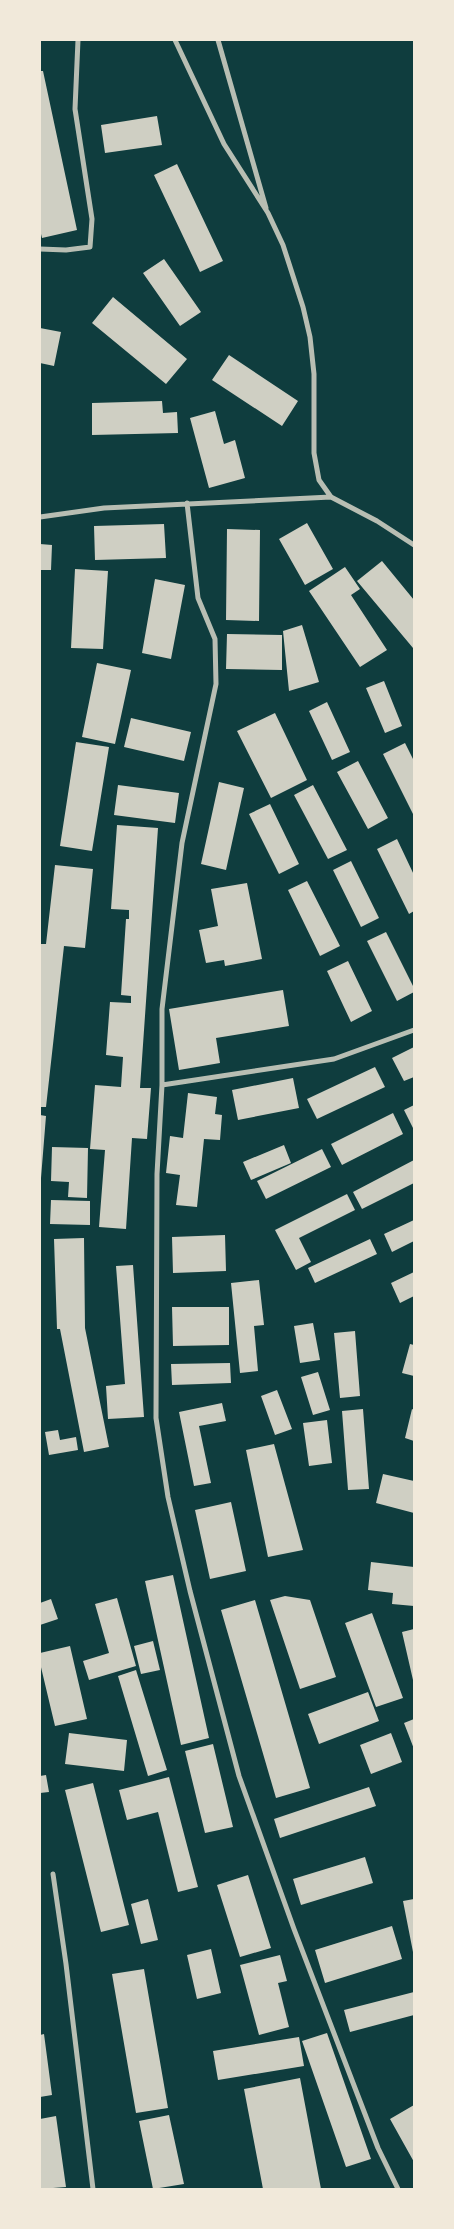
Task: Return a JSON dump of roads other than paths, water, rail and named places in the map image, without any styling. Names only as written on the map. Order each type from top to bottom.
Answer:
[{"type":"street","points":[[40,249],[66,250],[90,247],[92,218],[75,109],[78,40]]},
{"type":"street","points":[[175,40],[224,144],[268,213],[283,245],[303,307],[310,337],[314,374],[314,453],[319,480],[331,497],[377,521],[414,545]]},
{"type":"street","points":[[218,40],[268,213]]},
{"type":"street","points":[[40,517],[104,508],[331,497]]},
{"type":"street","points":[[187,503],[198,598],[215,639],[216,684],[182,843],[162,1009],[162,1085],[157,1174],[156,1418],[168,1497],[190,1591],[239,1776],[294,1929],[378,2148],[398,2189]]},
{"type":"street","points":[[162,1085],[334,1059],[414,1030]]},
{"type":"street","points":[[53,1874],[66,1964],[92,2189]]}]
